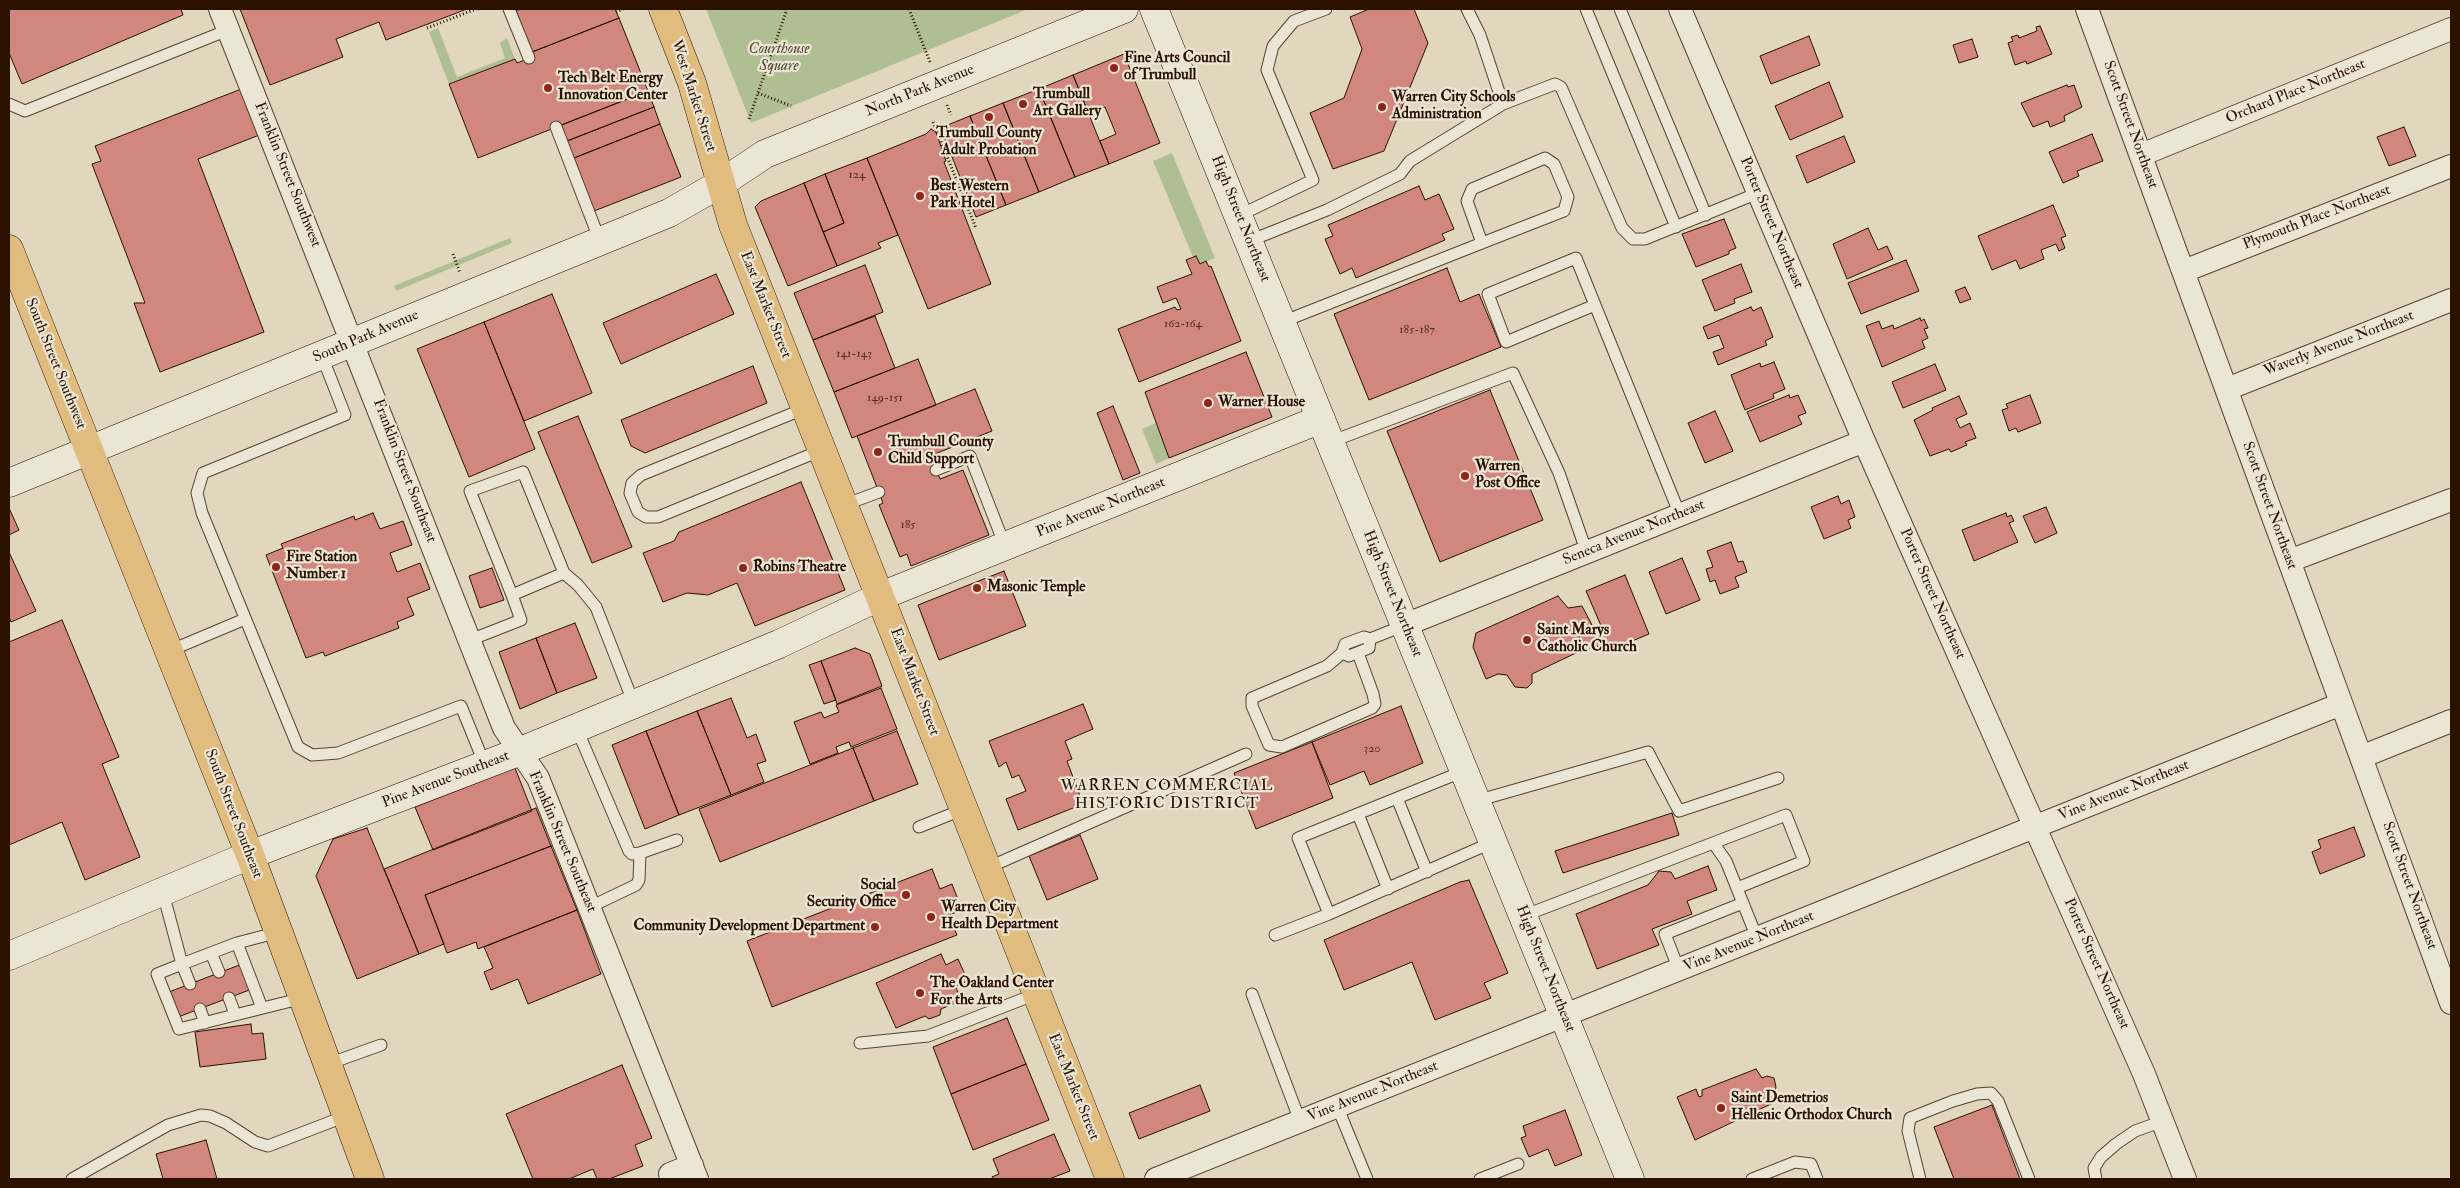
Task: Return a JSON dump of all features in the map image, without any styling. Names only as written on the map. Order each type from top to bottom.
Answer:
[{"type":"main road","name":"West Market Street","points":[[663,9],[692,83],[720,184]]},
{"type":"main road","name":"East Market Street","points":[[720,184],[733,225],[1110,1179]]},
{"type":"main road","name":"South Street Southwest","points":[[9,248],[89,451]]},
{"type":"main road","name":"South Street Southeast","points":[[89,451],[250,856],[370,1179]]},
{"type":"street","name":"Franklin Street Southwest","points":[[220,9],[353,342]]},
{"type":"street","name":"North Park Avenue","points":[[720,184],[765,154],[1124,9]]},
{"type":"street","name":"High Street Northeast","points":[[1154,9],[1630,1179]]},
{"type":"street","name":"Porter Street Northeast","points":[[1680,9],[1864,441],[2140,1064],[2185,1179]]},
{"type":"street","name":"Scott Street Northeast","points":[[2087,9],[2451,1003]]},
{"type":"street","name":"Orchard Place Northeast","points":[[2142,155],[2451,29]]},
{"type":"street","name":"Plymouth Place Northeast","points":[[2184,271],[2451,166]]},
{"type":"street","name":"South Park Avenue","points":[[9,483],[669,213],[720,184]]},
{"type":"street","name":"Waverly Avenue Northeast","points":[[2227,389],[2451,300]]},
{"type":"street","name":"Franklin Street Southeast","points":[[353,342],[504,728],[538,778],[695,1172]]},
{"type":"street","name":"Pine Avenue Northeast","points":[[881,596],[1005,546],[1326,431]]},
{"type":"street","name":"Seneca Avenue Northeast","points":[[1405,625],[1864,441]]},
{"type":"street","points":[[2289,561],[2451,500]]},
{"type":"street","name":"Pine Avenue Southeast","points":[[9,956],[250,856],[485,765],[634,704],[779,644],[881,596]]},
{"type":"street","name":"Vine Avenue Northeast","points":[[1156,1179],[2341,704]]},
{"type":"street","points":[[2361,757],[2451,721]]},
{"type":"street","points":[[670,1174],[695,1172]]},
{"type":"lane","points":[[509,9],[529,58]]},
{"type":"lane","points":[[1238,216],[1313,180],[1267,70],[1273,46],[1294,21],[1326,9]]},
{"type":"lane","points":[[1467,9],[1480,35],[1503,104]]},
{"type":"lane","points":[[1586,9],[1676,227]]},
{"type":"lane","points":[[1620,9],[1706,215]]},
{"type":"lane","points":[[9,104],[25,111],[228,30]]},
{"type":"lane","points":[[1249,241],[1326,210],[1400,174],[1410,161],[1503,104],[1549,84],[1561,87],[1622,228],[1633,239],[1645,240],[1758,193]]},
{"type":"lane","points":[[556,127],[600,241]]},
{"type":"lane","points":[[1282,322],[1564,211],[1568,198],[1554,164],[1545,158],[1472,190],[1467,201],[1482,243]]},
{"type":"lane","points":[[1595,305],[1506,342],[1488,294],[1576,258],[1680,515]]},
{"type":"lane","points":[[322,356],[345,415],[203,473],[199,480],[197,493],[202,513],[298,747],[312,755],[322,756],[338,753],[461,706],[485,765]]},
{"type":"lane","points":[[1326,431],[1513,373],[1559,473],[1587,553]]},
{"type":"lane","points":[[806,408],[641,475],[632,484],[630,493],[638,512],[646,517],[658,517],[823,450]]},
{"type":"lane","points":[[936,470],[970,456],[1005,546]]},
{"type":"lane","points":[[470,640],[521,620],[470,491],[523,472],[564,573],[578,585],[596,607],[634,704]]},
{"type":"lane","points":[[844,505],[879,492]]},
{"type":"lane","points":[[512,595],[564,573]]},
{"type":"lane","points":[[169,651],[246,619]]},
{"type":"lane","points":[[1358,653],[1373,694],[1375,704],[1372,708],[1282,747],[1274,748],[1269,745],[1252,706],[1252,698],[1328,666],[1342,653],[1345,644],[1364,637],[1370,639],[1405,625]]},
{"type":"lane","points":[[1342,653],[1349,656],[1369,648],[1370,639]]},
{"type":"lane","points":[[576,727],[628,851],[632,854],[640,853],[678,840]]},
{"type":"lane","points":[[1476,801],[1648,752],[1679,811],[1778,778]]},
{"type":"lane","points":[[987,868],[1246,754]]},
{"type":"lane","points":[[1329,914],[1298,838],[1464,771]]},
{"type":"lane","points":[[1397,798],[1428,872]]},
{"type":"lane","points":[[919,827],[964,809]]},
{"type":"lane","points":[[1358,814],[1388,889]]},
{"type":"lane","points":[[1523,916],[1786,815],[1804,861],[1737,888]]},
{"type":"lane","points":[[1275,935],[1428,872],[1493,842]]},
{"type":"lane","points":[[1714,844],[1726,861],[1757,938]]},
{"type":"lane","points":[[590,907],[636,885],[639,880],[640,853]]},
{"type":"lane","points":[[163,893],[182,964],[190,984]]},
{"type":"lane","points":[[1679,970],[1665,934],[1743,903]]},
{"type":"lane","points":[[279,932],[237,944],[157,974],[179,1029],[304,998]]},
{"type":"lane","points":[[237,944],[262,1008]]},
{"type":"lane","points":[[211,953],[219,972]]},
{"type":"lane","points":[[860,1043],[928,1036],[1036,994]]},
{"type":"lane","points":[[1252,994],[1300,1121]]},
{"type":"lane","points":[[229,998],[235,1014]]},
{"type":"lane","points":[[200,1009],[205,1023]]},
{"type":"lane","points":[[328,1064],[381,1044]]},
{"type":"lane","points":[[1920,1179],[1908,1131],[1910,1118],[1977,1094],[1991,1093],[1998,1101],[2029,1179]]},
{"type":"lane","points":[[1337,1106],[1368,1179]]},
{"type":"lane","points":[[72,1179],[168,1125],[201,1115],[210,1116],[226,1123],[255,1142],[268,1146],[346,1116]]},
{"type":"lane","points":[[2096,1179],[2094,1168],[2101,1157],[2135,1131],[2163,1121]]},
{"type":"lane","points":[[1752,1179],[1795,1162],[1811,1164],[1817,1179]]},
{"type":"lane","points":[[1480,1179],[1518,1164]]},
{"type":"path","points":[[616,12],[623,9]]},
{"type":"path","points":[[749,119],[787,9]]},
{"type":"path","points":[[909,9],[926,51]]},
{"type":"path","points":[[427,28],[478,10]]},
{"type":"path","points":[[758,92],[791,106]]},
{"type":"path","points":[[933,122],[976,228]]},
{"type":"path","points":[[453,254],[460,272]]},
{"type":"green space","name":"Courthouse Square","points":[[706,9],[1028,9],[751,123]]},
{"type":"green space","points":[[438,28],[457,77],[505,58],[500,43],[507,38],[515,59],[449,84],[429,32]]},
{"type":"green space","points":[[1172,153],[1215,258],[1200,264],[1196,256],[1193,257],[1153,161]]},
{"type":"green space","points":[[510,238],[512,243],[396,291],[394,286]]},
{"type":"green space","points":[[1156,423],[1169,458],[1156,464],[1142,429]]},
{"type":"building","points":[[9,9],[181,9],[183,15],[22,84],[9,53]]},
{"type":"building","points":[[240,9],[467,9],[386,40],[379,22],[336,39],[343,57],[270,85]]},
{"type":"building","points":[[520,9],[615,9],[619,18],[532,52],[516,11]]},
{"type":"building","points":[[1369,9],[1414,9],[1428,43],[1384,151],[1333,169],[1310,113],[1344,98],[1362,49],[1350,17]]},
{"type":"building","name":"Tech Belt Energy Innovation Center","points":[[619,18],[648,91],[478,158],[449,84],[515,59],[517,63],[534,56],[532,52]]},
{"type":"building","points":[[2040,26],[2052,54],[2027,64],[2026,61],[2015,65],[2008,43],[2013,41],[2011,37],[2018,35],[2019,38],[2037,31],[2036,27]]},
{"type":"building","points":[[1809,36],[1820,65],[1771,84],[1760,56]]},
{"type":"building","points":[[1972,39],[1978,57],[1959,63],[1953,45]]},
{"type":"building","points":[[1124,54],[1160,143],[1109,164],[1100,141],[1116,134],[1105,107],[1089,114],[1073,75]]},
{"type":"building","points":[[1073,75],[1109,164],[1075,177],[1039,89]]},
{"type":"building","points":[[1829,82],[1843,117],[1790,140],[1775,106]]},
{"type":"building","points":[[2067,85],[2068,87],[2074,85],[2082,107],[2064,116],[2065,121],[2050,127],[2048,121],[2033,127],[2021,103]]},
{"type":"building","points":[[249,86],[267,132],[198,159],[264,332],[160,372],[134,303],[145,303],[92,164],[101,161],[95,146]]},
{"type":"building","points":[[1039,89],[1075,177],[1039,192],[1003,103]]},
{"type":"building","points":[[648,91],[654,107],[567,141],[561,125]]},
{"type":"building","points":[[1003,103],[1039,192],[1006,205],[970,116]]},
{"type":"building","points":[[654,107],[660,124],[574,158],[567,141]]},
{"type":"building","points":[[970,116],[1006,205],[976,217],[942,132],[937,129],[940,124],[945,126]]},
{"type":"building","points":[[660,124],[681,177],[594,211],[574,158]]},
{"type":"building","points":[[2404,127],[2416,156],[2389,166],[2377,137]]},
{"type":"building","name":"Best Western Park Hotel","points":[[931,129],[936,132],[946,161],[944,162],[991,284],[928,309],[867,158],[926,134]]},
{"type":"building","points":[[2092,134],[2103,161],[2077,171],[2079,176],[2063,183],[2049,152]]},
{"type":"building","points":[[1844,136],[1855,162],[1807,183],[1796,156]]},
{"type":"building","points":[[867,158],[898,235],[878,243],[881,248],[837,266],[823,232],[844,223],[825,174]]},
{"type":"building","points":[[825,174],[844,223],[823,232],[804,183]]},
{"type":"building","points":[[804,183],[837,266],[788,286],[755,207],[761,201]]},
{"type":"building","points":[[1419,186],[1425,200],[1439,194],[1454,229],[1442,234],[1445,240],[1356,278],[1352,268],[1340,274],[1325,239],[1333,236],[1328,225]]},
{"type":"building","points":[[2053,205],[2066,236],[2061,238],[2065,248],[2059,251],[2056,244],[2041,250],[2044,259],[2020,269],[2016,260],[1992,270],[1978,236]]},
{"type":"building","points":[[1724,219],[1736,248],[1729,251],[1729,254],[1696,267],[1682,234]]},
{"type":"building","points":[[1868,228],[1878,250],[1887,246],[1893,259],[1847,279],[1833,244]]},
{"type":"building","points":[[1196,256],[1200,264],[1206,261],[1209,267],[1211,266],[1241,341],[1139,382],[1118,329],[1175,307],[1177,310],[1181,309],[1176,298],[1163,303],[1157,287],[1192,274],[1186,260]]},
{"type":"building","points":[[1906,260],[1919,291],[1861,314],[1848,283]]},
{"type":"building","points":[[1741,264],[1752,292],[1734,299],[1735,303],[1715,311],[1702,280]]},
{"type":"building","points":[[865,265],[883,312],[813,340],[794,293]]},
{"type":"building","points":[[1447,268],[1460,302],[1479,294],[1501,347],[1369,400],[1334,314]]},
{"type":"building","points":[[716,274],[734,314],[621,364],[603,323]]},
{"type":"building","points":[[1965,287],[1971,299],[1960,303],[1955,291]]},
{"type":"building","points":[[552,294],[592,393],[524,421],[484,322]]},
{"type":"building","points":[[1751,307],[1753,311],[1761,307],[1773,337],[1765,341],[1767,345],[1718,365],[1713,352],[1724,348],[1719,335],[1708,339],[1703,327]]},
{"type":"building","points":[[875,316],[895,368],[834,392],[813,340]]},
{"type":"building","points":[[1920,318],[1921,321],[1924,319],[1928,328],[1924,329],[1928,338],[1922,341],[1925,348],[1882,367],[1866,326],[1879,321],[1882,329],[1893,325],[1894,329]]},
{"type":"building","points":[[484,322],[535,449],[469,477],[417,349]]},
{"type":"building","name":"Warner House","points":[[1246,352],[1272,417],[1169,458],[1145,392]]},
{"type":"building","points":[[918,359],[936,405],[852,438],[834,392]]},
{"type":"building","points":[[1774,362],[1785,389],[1773,394],[1774,398],[1745,410],[1731,375],[1760,363],[1761,367]]},
{"type":"building","points":[[1935,364],[1946,390],[1903,408],[1892,382]]},
{"type":"building","points":[[753,366],[767,403],[645,453],[631,446],[621,420]]},
{"type":"building","points":[[975,389],[992,431],[930,456],[940,479],[963,470],[989,535],[911,566],[907,554],[900,557],[879,505],[883,503],[857,436]]},
{"type":"building","name":"Warren Post Office","points":[[1490,390],[1543,520],[1440,562],[1387,431]]},
{"type":"building","points":[[1789,395],[1790,398],[1798,395],[1806,413],[1798,416],[1802,424],[1760,442],[1747,412]]},
{"type":"building","points":[[2030,395],[2041,423],[2018,432],[2016,428],[2009,431],[2002,410],[2008,408],[2006,404]]},
{"type":"building","points":[[1959,396],[1967,414],[1956,419],[1960,428],[1970,423],[1976,438],[1965,442],[1967,445],[1951,452],[1949,449],[1930,456],[1914,420],[1933,410],[1932,408]]},
{"type":"building","points":[[1113,406],[1140,473],[1123,480],[1097,413]]},
{"type":"building","points":[[1715,411],[1733,451],[1705,463],[1688,423]]},
{"type":"building","points":[[578,416],[632,547],[592,563],[538,432]]},
{"type":"building","name":"Robins Theatre","points":[[801,482],[845,590],[755,626],[737,583],[708,595],[687,593],[663,602],[643,553],[674,541],[679,532]]},
{"type":"building","points":[[1838,496],[1841,504],[1849,500],[1855,517],[1848,520],[1851,528],[1824,539],[1811,507]]},
{"type":"building","points":[[2046,507],[2057,533],[2035,543],[2023,516]]},
{"type":"building","points":[[9,508],[19,530],[9,535]]},
{"type":"building","points":[[373,513],[380,529],[403,521],[412,545],[390,553],[397,572],[420,563],[430,589],[407,598],[414,615],[397,622],[399,628],[325,656],[323,652],[306,658],[266,555],[283,548],[281,544],[354,516],[355,520]]},
{"type":"building","points":[[2006,513],[2007,517],[2011,515],[2014,521],[2009,523],[2018,542],[1974,561],[1962,530]]},
{"type":"building","points":[[1731,542],[1738,562],[1743,561],[1747,572],[1735,577],[1739,587],[1720,594],[1715,580],[1710,582],[1706,569],[1713,567],[1707,551]]},
{"type":"building","points":[[9,552],[36,611],[11,622],[9,617]]},
{"type":"building","points":[[1682,558],[1700,600],[1666,614],[1649,572]]},
{"type":"building","points":[[492,568],[504,600],[480,608],[469,576]]},
{"type":"building","points":[[1004,571],[1026,626],[939,660],[918,605]]},
{"type":"building","points":[[1625,575],[1649,634],[1603,653],[1600,646],[1578,652],[1580,631],[1588,627],[1595,631],[1602,628],[1586,591]]},
{"type":"building","name":"Saint Marys Catholic Church","points":[[1558,596],[1568,608],[1582,606],[1592,625],[1580,631],[1578,652],[1532,674],[1532,683],[1527,688],[1515,687],[1507,675],[1498,674],[1486,679],[1473,647],[1476,633]]},
{"type":"building","points":[[62,620],[119,757],[102,764],[140,857],[85,880],[62,822],[9,845],[9,642]]},
{"type":"building","points":[[575,623],[597,678],[557,693],[536,638]]},
{"type":"building","points":[[536,638],[557,693],[520,709],[499,652]]},
{"type":"building","points":[[855,648],[870,654],[882,686],[837,704],[821,661]]},
{"type":"building","points":[[821,661],[836,700],[824,704],[809,665]]},
{"type":"building","points":[[881,688],[897,729],[851,747],[849,742],[836,747],[838,753],[810,764],[794,722],[821,712],[824,718],[839,712],[836,705]]},
{"type":"building","points":[[731,698],[747,738],[756,734],[766,761],[757,764],[764,782],[731,795],[697,711]]},
{"type":"building","points":[[1083,704],[1093,729],[1065,741],[1072,759],[1067,761],[1083,804],[1018,830],[1006,799],[1026,791],[1019,775],[1012,778],[1006,762],[999,767],[989,741]]},
{"type":"building","points":[[1401,706],[1423,763],[1370,785],[1364,771],[1330,785],[1312,742]]},
{"type":"building","points":[[697,711],[731,795],[679,815],[646,731]]},
{"type":"building","points":[[646,731],[679,815],[645,829],[612,745]]},
{"type":"building","points":[[897,731],[918,784],[874,801],[853,748]]},
{"type":"building","points":[[1312,742],[1333,798],[1256,829],[1234,773]]},
{"type":"building","points":[[853,748],[874,801],[720,862],[699,809]]},
{"type":"building","points":[[515,768],[532,811],[433,850],[415,807]]},
{"type":"building","points":[[536,808],[551,846],[425,895],[444,944],[419,954],[384,869]]},
{"type":"building","points":[[1672,813],[1679,835],[1563,873],[1555,851]]},
{"type":"building","points":[[2354,827],[2365,856],[2320,874],[2312,852],[2321,848],[2318,840]]},
{"type":"building","points":[[367,828],[419,954],[357,979],[316,876],[333,839]]},
{"type":"building","points":[[1080,835],[1098,879],[1047,900],[1029,856]]},
{"type":"building","points":[[551,846],[577,910],[478,949],[476,942],[447,953],[425,895]]},
{"type":"building","points":[[1708,866],[1717,890],[1687,901],[1692,914],[1652,929],[1659,945],[1597,969],[1576,914],[1648,885],[1659,871],[1671,872],[1675,879]]},
{"type":"building","points":[[932,869],[940,889],[952,884],[962,910],[949,915],[957,935],[772,1007],[747,941]]},
{"type":"building","points":[[1469,880],[1508,973],[1484,983],[1491,998],[1435,1020],[1412,962],[1344,990],[1324,940],[1460,882]]},
{"type":"building","points":[[577,910],[601,974],[528,1004],[518,979],[491,990],[484,972],[493,968],[484,947]]},
{"type":"building","name":"The Oakland Center For the Arts","points":[[941,954],[946,965],[958,959],[968,981],[955,986],[962,1000],[941,1009],[940,1015],[929,1019],[925,1016],[896,1028],[876,983]]},
{"type":"building","points":[[242,964],[252,989],[178,1017],[169,992]]},
{"type":"building","points":[[1007,1018],[1026,1064],[951,1094],[933,1047]]},
{"type":"building","points":[[251,1024],[252,1034],[263,1033],[266,1059],[200,1067],[195,1032]]},
{"type":"building","points":[[1026,1064],[1049,1120],[973,1150],[951,1094]]},
{"type":"building","points":[[622,1065],[652,1138],[635,1145],[643,1166],[609,1179],[597,1179],[593,1169],[569,1179],[533,1179],[506,1114]]},
{"type":"building","name":"Saint Demetrios Hellenic Orthodox Church","points":[[1756,1069],[1762,1078],[1767,1076],[1774,1078],[1775,1091],[1770,1093],[1773,1103],[1695,1140],[1677,1097],[1696,1089],[1699,1097],[1702,1096],[1702,1090]]},
{"type":"building","points":[[1200,1085],[1210,1111],[1139,1139],[1129,1113]]},
{"type":"building","points":[[1992,1105],[2020,1179],[1954,1179],[1934,1127]]},
{"type":"building","points":[[1565,1110],[1582,1155],[1555,1166],[1548,1149],[1529,1157],[1521,1138],[1526,1136],[1523,1126]]},
{"type":"building","points":[[1054,1134],[1070,1171],[1049,1179],[993,1179],[992,1177],[999,1174],[993,1159]]},
{"type":"building","points":[[206,1140],[217,1179],[163,1179],[156,1154]]},
{"type":"place","name":"Fine Arts Council of Trumbull","points":[[1114,68]]},
{"type":"place","name":"Tech Belt Energy Innovation Center","points":[[548,88]]},
{"type":"place","name":"Trumbull Art Gallery","points":[[1023,104]]},
{"type":"place","name":"Warren City Schools Administration","points":[[1382,107]]},
{"type":"place","name":"Trumbull County Adult Probation","points":[[989,117]]},
{"type":"place","name":"Best Western Park Hotel","points":[[920,196]]},
{"type":"place","name":"Warner House","points":[[1208,403]]},
{"type":"place","name":"Trumbull County Child Support","points":[[878,452]]},
{"type":"place","name":"Warren Post Office","points":[[1465,476]]},
{"type":"place","name":"Fire Station Number 1","points":[[276,567]]},
{"type":"place","name":"Robins Theatre","points":[[743,568]]},
{"type":"place","name":"Masonic Temple","points":[[977,588]]},
{"type":"place","name":"Saint Marys Catholic Church","points":[[1527,640]]},
{"type":"place","name":"Social Security Office","points":[[906,895]]},
{"type":"place","name":"Warren City Health Department","points":[[931,917]]},
{"type":"place","name":"Community Development Department","points":[[875,927]]},
{"type":"place","name":"The Oakland Center For the Arts","points":[[920,993]]},
{"type":"place","name":"Saint Demetrios Hellenic Orthodox Church","points":[[1721,1108]]},
{"type":"district","name":"WARREN COMMERCIAL HISTORIC DISTRICT","points":[[1167,796]]}]
